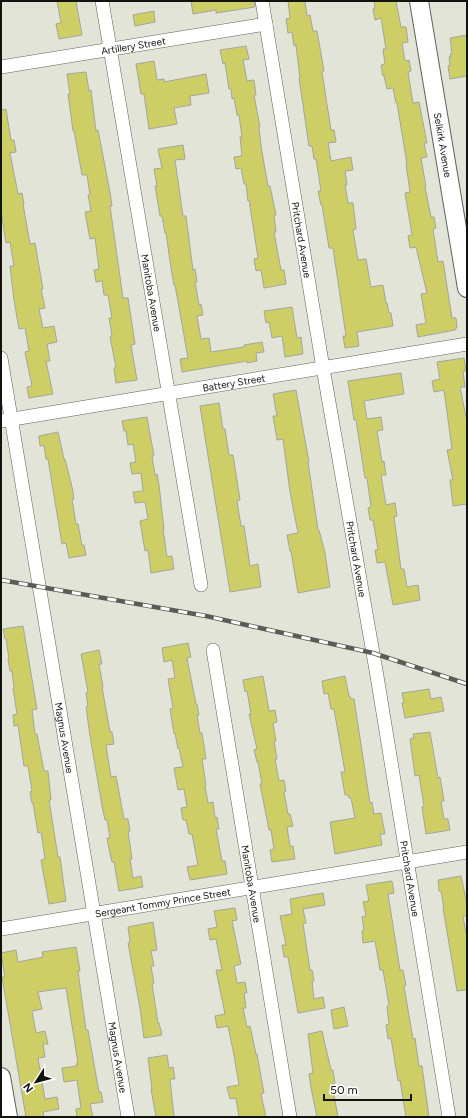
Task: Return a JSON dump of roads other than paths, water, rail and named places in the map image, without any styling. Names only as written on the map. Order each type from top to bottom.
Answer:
[{"type":"main road","name":"Selkirk Avenue","points":[[419,1],[467,288]]},
{"type":"main road","points":[[1,1077],[8,1117]]},
{"type":"street","name":"Manitoba Avenue","points":[[102,1],[202,586]]},
{"type":"street","name":"Pritchard Avenue","points":[[262,1],[323,368],[377,676],[450,1117]]},
{"type":"street","name":"Artillery Street","points":[[1,67],[266,24]]},
{"type":"street","name":"Battery Street","points":[[6,421],[467,344]]},
{"type":"street","name":"Magnus Avenue","points":[[1,358],[6,421],[94,914],[128,1117]]},
{"type":"street","name":"Manitoba Avenue","points":[[213,650],[290,1117]]},
{"type":"street","name":"Sergeant Tommy Prince Street","points":[[1,929],[467,852]]},
{"type":"railway","points":[[1,580],[206,616],[373,653],[467,684]]}]
